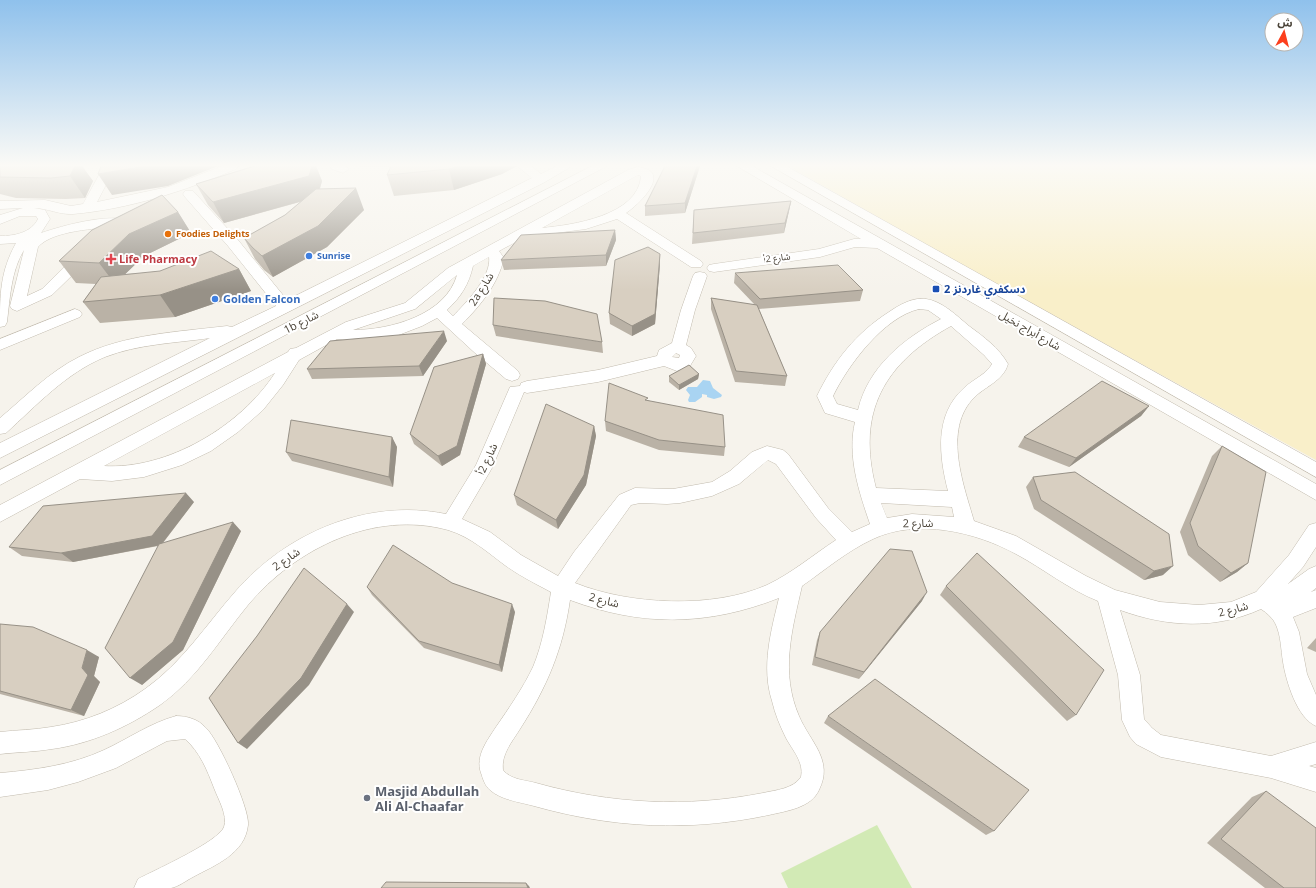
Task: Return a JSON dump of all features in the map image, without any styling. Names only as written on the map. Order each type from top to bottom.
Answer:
[{"type":"street","points":[[2,207],[14,214]]},
{"type":"street","points":[[53,207],[74,216]]},
{"type":"street","points":[[90,213],[92,207]]},
{"type":"street","points":[[0,240],[19,238],[74,216],[109,207]]},
{"type":"street","points":[[90,213],[135,210],[144,207]]},
{"type":"street","points":[[201,207],[285,307]]},
{"type":"street","name":"1b شارع","points":[[0,451],[484,207]]},
{"type":"street","name":"1b شارع","points":[[0,478],[522,207]]},
{"type":"street","points":[[0,514],[335,333],[360,322],[410,306],[429,292],[446,275],[569,207]]},
{"type":"street","points":[[523,233],[582,226],[618,214],[625,207]]},
{"type":"street","name":"شارع أبراج نخيل","points":[[816,207],[1316,493]]},
{"type":"street","name":"شارع أبراج نخيل","points":[[850,207],[1316,470]]},
{"type":"street","points":[[0,220],[14,214],[35,212],[43,216],[74,216]]},
{"type":"street","points":[[438,310],[518,384],[598,376],[665,360],[677,365],[685,362],[688,356],[687,353],[678,348],[698,270],[618,214]]},
{"type":"street","points":[[0,317],[6,269],[18,247],[44,222],[43,216]]},
{"type":"street","points":[[0,317],[17,306],[48,292],[84,255],[96,245],[125,228],[127,224],[118,222],[52,233],[38,239],[32,246],[17,306]]},
{"type":"street","points":[[839,247],[845,233],[843,223]]},
{"type":"street","name":"شارع 2أ","points":[[698,270],[710,275],[714,272],[714,268],[820,253],[863,242],[881,245]]},
{"type":"street","points":[[0,244],[6,269]]},
{"type":"street","name":"2a شارع","points":[[453,324],[468,310],[486,284],[497,258],[492,250]]},
{"type":"street","points":[[376,262],[392,275]]},
{"type":"street","points":[[335,333],[364,336],[392,332],[409,326],[438,310],[457,292],[465,277],[467,263]]},
{"type":"street","points":[[864,418],[831,409],[825,396],[848,358],[860,342],[891,317],[917,304],[933,306],[995,356],[1000,364],[996,372],[979,383],[964,398],[953,417],[949,438],[949,462],[966,527]]},
{"type":"street","points":[[0,339],[74,312],[0,345]]},
{"type":"street","points":[[881,527],[869,495],[862,462],[862,432],[864,418],[878,381],[888,365],[916,339],[950,320]]},
{"type":"street","points":[[291,327],[302,350]]},
{"type":"street","points":[[0,428],[71,369],[104,352],[134,344],[241,330]]},
{"type":"street","points":[[79,472],[116,475],[140,470],[165,464],[212,442],[249,415],[264,401],[302,350]]},
{"type":"street","name":"شارع 2أ","points":[[450,523],[483,468],[518,384]]},
{"type":"street","points":[[0,413],[23,409]]},
{"type":"street","points":[[793,581],[779,649],[780,687],[788,716],[811,760],[813,776],[811,783],[801,794],[764,804],[733,810],[669,814],[626,813],[543,798],[504,785],[493,776],[490,762],[495,747],[529,696],[546,660],[556,627],[562,587],[581,558],[624,500],[641,494],[666,497],[702,492],[733,478],[764,453],[774,454],[782,459],[822,512],[848,541]]},
{"type":"street","points":[[869,495],[913,496],[960,500]]},
{"type":"street","name":"شارع 2","points":[[0,743],[41,740],[77,733],[110,721],[137,707],[156,695],[189,665],[254,584],[286,558],[320,538],[352,526],[388,518],[423,518],[450,523],[479,535],[528,569],[562,587],[586,596],[618,605],[666,610],[693,610],[746,601],[770,593],[793,581],[848,541],[881,527],[896,524],[924,522],[966,527],[1010,542],[1087,587],[1106,596],[1146,609],[1186,614],[1221,613],[1236,610],[1263,599],[1289,594],[1308,583],[1316,574]]},
{"type":"street","name":"شارع 2","points":[[1263,599],[1296,561],[1316,531]]},
{"type":"street","points":[[1106,596],[1129,675],[1133,720],[1140,734],[1161,746],[1271,767],[1316,780]]},
{"type":"street","points":[[1263,599],[1280,612],[1287,622],[1299,684],[1316,715]]},
{"type":"street","points":[[1280,612],[1316,599]]},
{"type":"street","points":[[0,785],[64,776],[104,762],[169,728],[185,727],[191,730],[206,746],[217,765],[235,810],[237,818],[236,828],[228,842],[214,852],[147,888]]},
{"type":"street","points":[[1271,767],[1316,753]]},
{"type":"green space","points":[[877,825],[912,888],[788,888],[781,873]]},
{"type":"sand","points":[[861,207],[1316,207],[1316,460],[973,271]]},
{"type":"water","points":[[703,380],[710,381],[713,388],[722,395],[721,397],[714,399],[702,394],[702,397],[695,402],[689,402],[688,400],[690,395],[686,390],[688,387],[697,387]]},
{"type":"building","points":[[137,207],[174,207],[178,212],[129,234],[99,263],[59,261],[92,230]]},
{"type":"building","points":[[294,207],[337,207],[318,226],[262,256],[244,238],[285,215]]},
{"type":"building","points":[[722,207],[789,207],[785,223],[693,233],[694,210]]},
{"type":"building","points":[[615,230],[606,255],[501,260],[521,235]]},
{"type":"building","points":[[648,247],[660,254],[655,314],[632,326],[609,313],[615,260]]},
{"type":"building","points":[[211,251],[239,269],[160,295],[83,302],[101,277],[160,271]]},
{"type":"building","points":[[838,265],[863,290],[760,299],[735,273]]},
{"type":"building","points":[[494,298],[545,301],[597,314],[602,342],[493,325]]},
{"type":"building","points":[[711,298],[757,305],[787,376],[736,371]]},
{"type":"building","points":[[444,331],[419,366],[307,369],[330,341]]},
{"type":"building","points":[[483,354],[457,446],[438,456],[410,434],[434,367]]},
{"type":"building","points":[[689,365],[699,374],[679,385],[669,376]]},
{"type":"building","points":[[1102,381],[1149,406],[1076,458],[1024,437]]},
{"type":"building","points":[[609,383],[648,398],[645,400],[723,415],[725,447],[659,440],[605,421]]},
{"type":"building","points":[[546,404],[594,426],[584,475],[556,520],[514,495]]},
{"type":"building","points":[[291,420],[392,437],[389,477],[286,452]]},
{"type":"building","points":[[1222,446],[1266,472],[1248,563],[1231,573],[1198,546],[1190,523]]},
{"type":"building","points":[[1075,472],[1169,534],[1173,566],[1154,571],[1041,500],[1033,477]]},
{"type":"building","points":[[186,493],[152,536],[61,553],[9,547],[43,506]]},
{"type":"building","points":[[233,522],[173,642],[130,678],[105,648],[159,544]]},
{"type":"building","points":[[393,545],[452,583],[512,604],[499,665],[419,641],[367,587]]},
{"type":"building","points":[[890,549],[912,551],[927,592],[864,672],[815,657],[820,632]]},
{"type":"building","points":[[977,553],[1104,670],[1076,715],[946,586]]},
{"type":"building","points":[[304,568],[347,604],[301,678],[238,743],[209,698],[257,636]]},
{"type":"building","points":[[0,624],[33,627],[87,650],[82,668],[88,675],[71,710],[0,691]]},
{"type":"building","points":[[875,679],[1029,790],[994,831],[828,716]]},
{"type":"building","points":[[1266,791],[1316,828],[1316,888],[1284,888],[1221,839]]},
{"type":"building","points":[[386,882],[526,883],[528,888],[381,888]]},
{"type":"place","name":"Foodies Delights","points":[[168,234]]},
{"type":"place","name":"Sunrise","points":[[309,256]]},
{"type":"place","name":"Life Pharmacy","points":[[111,259]]},
{"type":"place","name":"دسكفري غاردنز 2","points":[[936,289]]},
{"type":"place","name":"Golden Falcon","points":[[215,299]]},
{"type":"place","name":"Masjid Abdullah Ali Al-Chaafar","points":[[367,798]]}]
